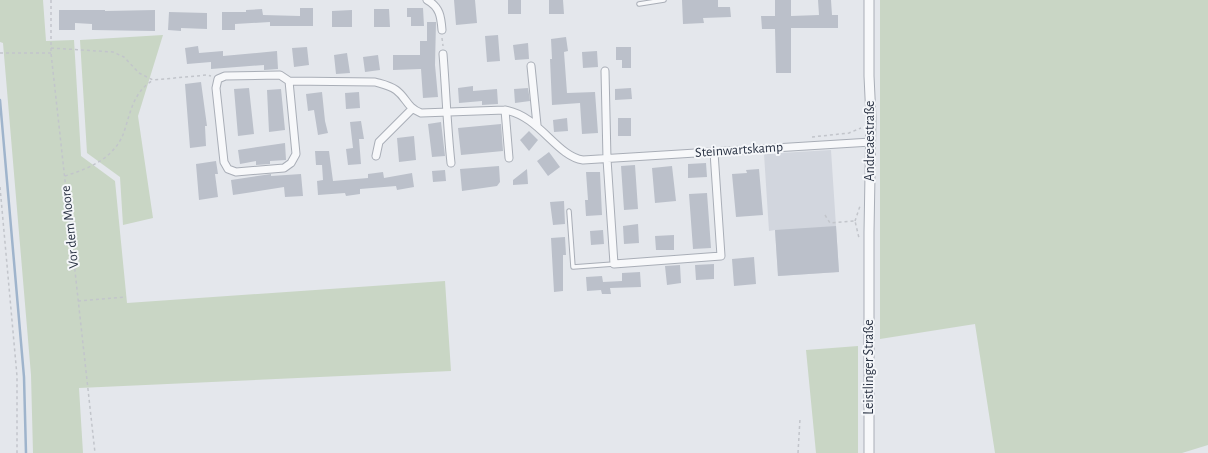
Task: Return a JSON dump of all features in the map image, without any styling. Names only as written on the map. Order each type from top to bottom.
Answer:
[{"type":"street","points":[[427,0],[438,8],[442,30]]},
{"type":"street","name":"Andreaestraße","points":[[869,0],[871,142],[869,281]]},
{"type":"street","points":[[443,54],[451,162]]},
{"type":"street","points":[[531,66],[537,125]]},
{"type":"street","points":[[605,71],[607,159],[614,264],[721,256],[714,152]]},
{"type":"street","points":[[289,81],[296,154],[291,163],[284,168],[236,172],[228,169],[224,162],[216,88],[218,79],[225,76],[280,75],[289,81],[375,82],[387,85],[396,90],[412,109],[380,142],[376,156]]},
{"type":"street","name":"Steinwartskamp","points":[[412,109],[421,113],[505,110],[516,112],[537,125],[570,155],[577,159],[607,159],[871,142]]},
{"type":"street","points":[[505,110],[510,158]]},
{"type":"street","name":"Leistlinger Straße","points":[[869,281],[869,453]]},
{"type":"lane","points":[[639,4],[664,0]]},
{"type":"lane","points":[[569,212],[573,267],[614,264]]},
{"type":"path","name":"Vor dem Moore","points":[[51,0],[51,53],[95,453]]},
{"type":"path","points":[[442,30],[443,54]]},
{"type":"path","points":[[51,48],[113,52],[124,57],[139,73],[153,80],[207,75],[218,79]]},
{"type":"path","points":[[0,53],[51,53]]},
{"type":"path","points":[[65,176],[97,164],[115,148],[121,139],[132,106],[140,92],[153,80]]},
{"type":"path","points":[[0,188],[16,376],[17,453]]},
{"type":"path","points":[[860,242],[855,221],[862,199]]},
{"type":"path","points":[[825,215],[830,223],[855,221]]},
{"type":"path","points":[[78,302],[126,297]]},
{"type":"path","points":[[798,453],[800,420]]},
{"type":"shaded area","points":[[831,150],[839,272],[778,276],[775,230],[769,231],[764,154]]},
{"type":"green space","points":[[0,0],[43,0],[46,41],[74,40],[81,156],[115,181],[127,303],[445,281],[451,371],[79,388],[83,453],[33,453],[31,375],[3,43],[0,42]]},
{"type":"green space","points":[[880,0],[1208,0],[1208,445],[1182,453],[995,453],[975,324],[880,339]]},
{"type":"green space","points":[[163,35],[138,116],[153,218],[123,225],[120,177],[87,153],[80,40]]},
{"type":"green space","points":[[858,346],[858,453],[816,453],[806,350]]},
{"type":"building","points":[[454,0],[475,0],[477,23],[456,25]]},
{"type":"building","points":[[508,0],[521,0],[521,14],[508,14]]},
{"type":"building","points":[[549,0],[563,0],[564,14],[549,14]]},
{"type":"building","points":[[682,0],[718,0],[718,7],[730,7],[731,17],[703,18],[704,23],[683,24]]},
{"type":"building","points":[[775,0],[791,0],[791,16],[819,15],[818,0],[831,0],[832,15],[838,15],[838,28],[791,28],[791,73],[776,73],[775,29],[762,29],[761,16],[775,16]]},
{"type":"building","points":[[300,8],[313,8],[313,26],[270,26],[270,22],[235,24],[235,30],[222,30],[222,12],[246,12],[246,10],[262,9],[263,15],[300,16]]},
{"type":"building","points":[[407,8],[423,8],[424,26],[411,26],[411,17],[407,17]]},
{"type":"building","points":[[374,9],[389,9],[390,27],[374,27]]},
{"type":"building","points":[[59,10],[155,10],[155,31],[92,30],[92,24],[75,23],[75,30],[59,30]]},
{"type":"building","points":[[352,10],[352,27],[332,27],[332,11]]},
{"type":"building","points":[[169,12],[207,13],[207,29],[181,28],[181,31],[168,30]]},
{"type":"building","points":[[427,22],[436,22],[435,65],[438,97],[423,98],[421,69],[393,70],[393,55],[420,55],[420,41],[427,41]]},
{"type":"building","points":[[498,35],[500,61],[487,62],[485,36]]},
{"type":"building","points":[[566,37],[568,51],[564,52],[567,93],[595,92],[598,133],[582,134],[580,103],[552,105],[550,59],[552,59],[551,39]]},
{"type":"building","points":[[528,43],[529,59],[515,60],[513,45]]},
{"type":"building","points":[[198,46],[199,53],[223,51],[223,56],[277,51],[278,69],[264,70],[264,65],[211,69],[211,62],[187,64],[185,48]]},
{"type":"building","points":[[307,47],[309,65],[294,67],[292,48]]},
{"type":"building","points":[[616,47],[631,47],[631,68],[622,68],[622,60],[616,60]]},
{"type":"building","points":[[597,51],[598,67],[583,68],[582,52]]},
{"type":"building","points":[[347,53],[350,73],[336,74],[334,55]]},
{"type":"building","points":[[378,55],[380,70],[365,72],[363,57]]},
{"type":"building","points":[[201,82],[207,126],[205,126],[206,146],[190,148],[185,84]]},
{"type":"building","points":[[473,86],[473,91],[497,89],[498,104],[482,105],[482,101],[459,103],[458,88]]},
{"type":"building","points":[[249,88],[254,134],[238,136],[234,89]]},
{"type":"building","points":[[528,88],[530,101],[515,103],[514,89]]},
{"type":"building","points":[[631,88],[632,99],[615,100],[615,89]]},
{"type":"building","points":[[281,89],[285,130],[269,132],[267,90]]},
{"type":"building","points":[[322,92],[325,121],[328,133],[318,135],[314,110],[308,111],[306,94]]},
{"type":"building","points":[[359,92],[360,108],[346,109],[345,93]]},
{"type":"building","points":[[567,118],[568,131],[554,132],[553,120]]},
{"type":"building","points":[[618,118],[631,118],[631,136],[618,136]]},
{"type":"building","points":[[361,121],[364,139],[359,139],[361,164],[348,165],[346,149],[353,148],[350,122]]},
{"type":"building","points":[[441,122],[445,156],[432,157],[428,124]]},
{"type":"building","points":[[501,124],[503,151],[461,155],[458,128]]},
{"type":"building","points":[[529,131],[538,140],[529,151],[520,140]]},
{"type":"building","points":[[414,136],[416,160],[399,162],[397,138]]},
{"type":"building","points":[[285,143],[286,160],[270,161],[270,164],[256,165],[256,161],[240,164],[238,150]]},
{"type":"building","points":[[315,151],[329,151],[333,181],[368,178],[368,174],[383,172],[384,178],[412,173],[414,187],[397,190],[396,186],[360,189],[360,194],[346,196],[345,193],[318,195],[317,181],[323,180],[322,165],[316,165]]},
{"type":"building","points":[[549,152],[560,167],[548,176],[537,161]]},
{"type":"building","points":[[216,161],[218,174],[215,174],[218,197],[199,200],[196,164]]},
{"type":"building","points":[[706,163],[707,177],[688,178],[688,164]]},
{"type":"building","points":[[635,165],[638,209],[624,210],[621,166]]},
{"type":"building","points":[[499,166],[500,182],[497,186],[462,191],[460,169]]},
{"type":"building","points":[[672,166],[676,201],[655,203],[652,168]]},
{"type":"building","points":[[527,169],[528,184],[513,185],[513,180]]},
{"type":"building","points":[[759,169],[763,215],[736,217],[732,174],[747,173],[746,170]]},
{"type":"building","points":[[445,170],[446,181],[433,182],[432,171]]},
{"type":"building","points":[[586,172],[600,172],[602,215],[586,216],[585,200],[588,200]]},
{"type":"building","points":[[271,174],[271,176],[301,174],[303,196],[285,197],[284,187],[233,195],[231,180]]},
{"type":"building","points":[[707,193],[711,248],[693,249],[689,194]]},
{"type":"building","points":[[564,201],[565,224],[553,225],[550,202]]},
{"type":"building","points":[[638,224],[639,243],[624,244],[623,226]]},
{"type":"building","points":[[836,226],[839,272],[778,276],[775,230]]},
{"type":"building","points":[[603,230],[604,244],[591,245],[590,231]]},
{"type":"building","points":[[674,235],[674,250],[656,250],[655,236]]},
{"type":"building","points":[[565,237],[566,255],[563,255],[563,291],[554,292],[551,238]]},
{"type":"building","points":[[754,257],[756,284],[734,286],[732,259]]},
{"type":"building","points":[[714,264],[714,279],[696,280],[695,265]]},
{"type":"building","points":[[680,265],[681,283],[667,285],[665,266]]},
{"type":"building","points":[[640,272],[641,287],[610,288],[611,294],[602,294],[601,290],[587,291],[586,277],[602,276],[603,282],[622,281],[622,273]]},
{"type":"waterway","points":[[0,100],[24,377],[26,453]]}]
